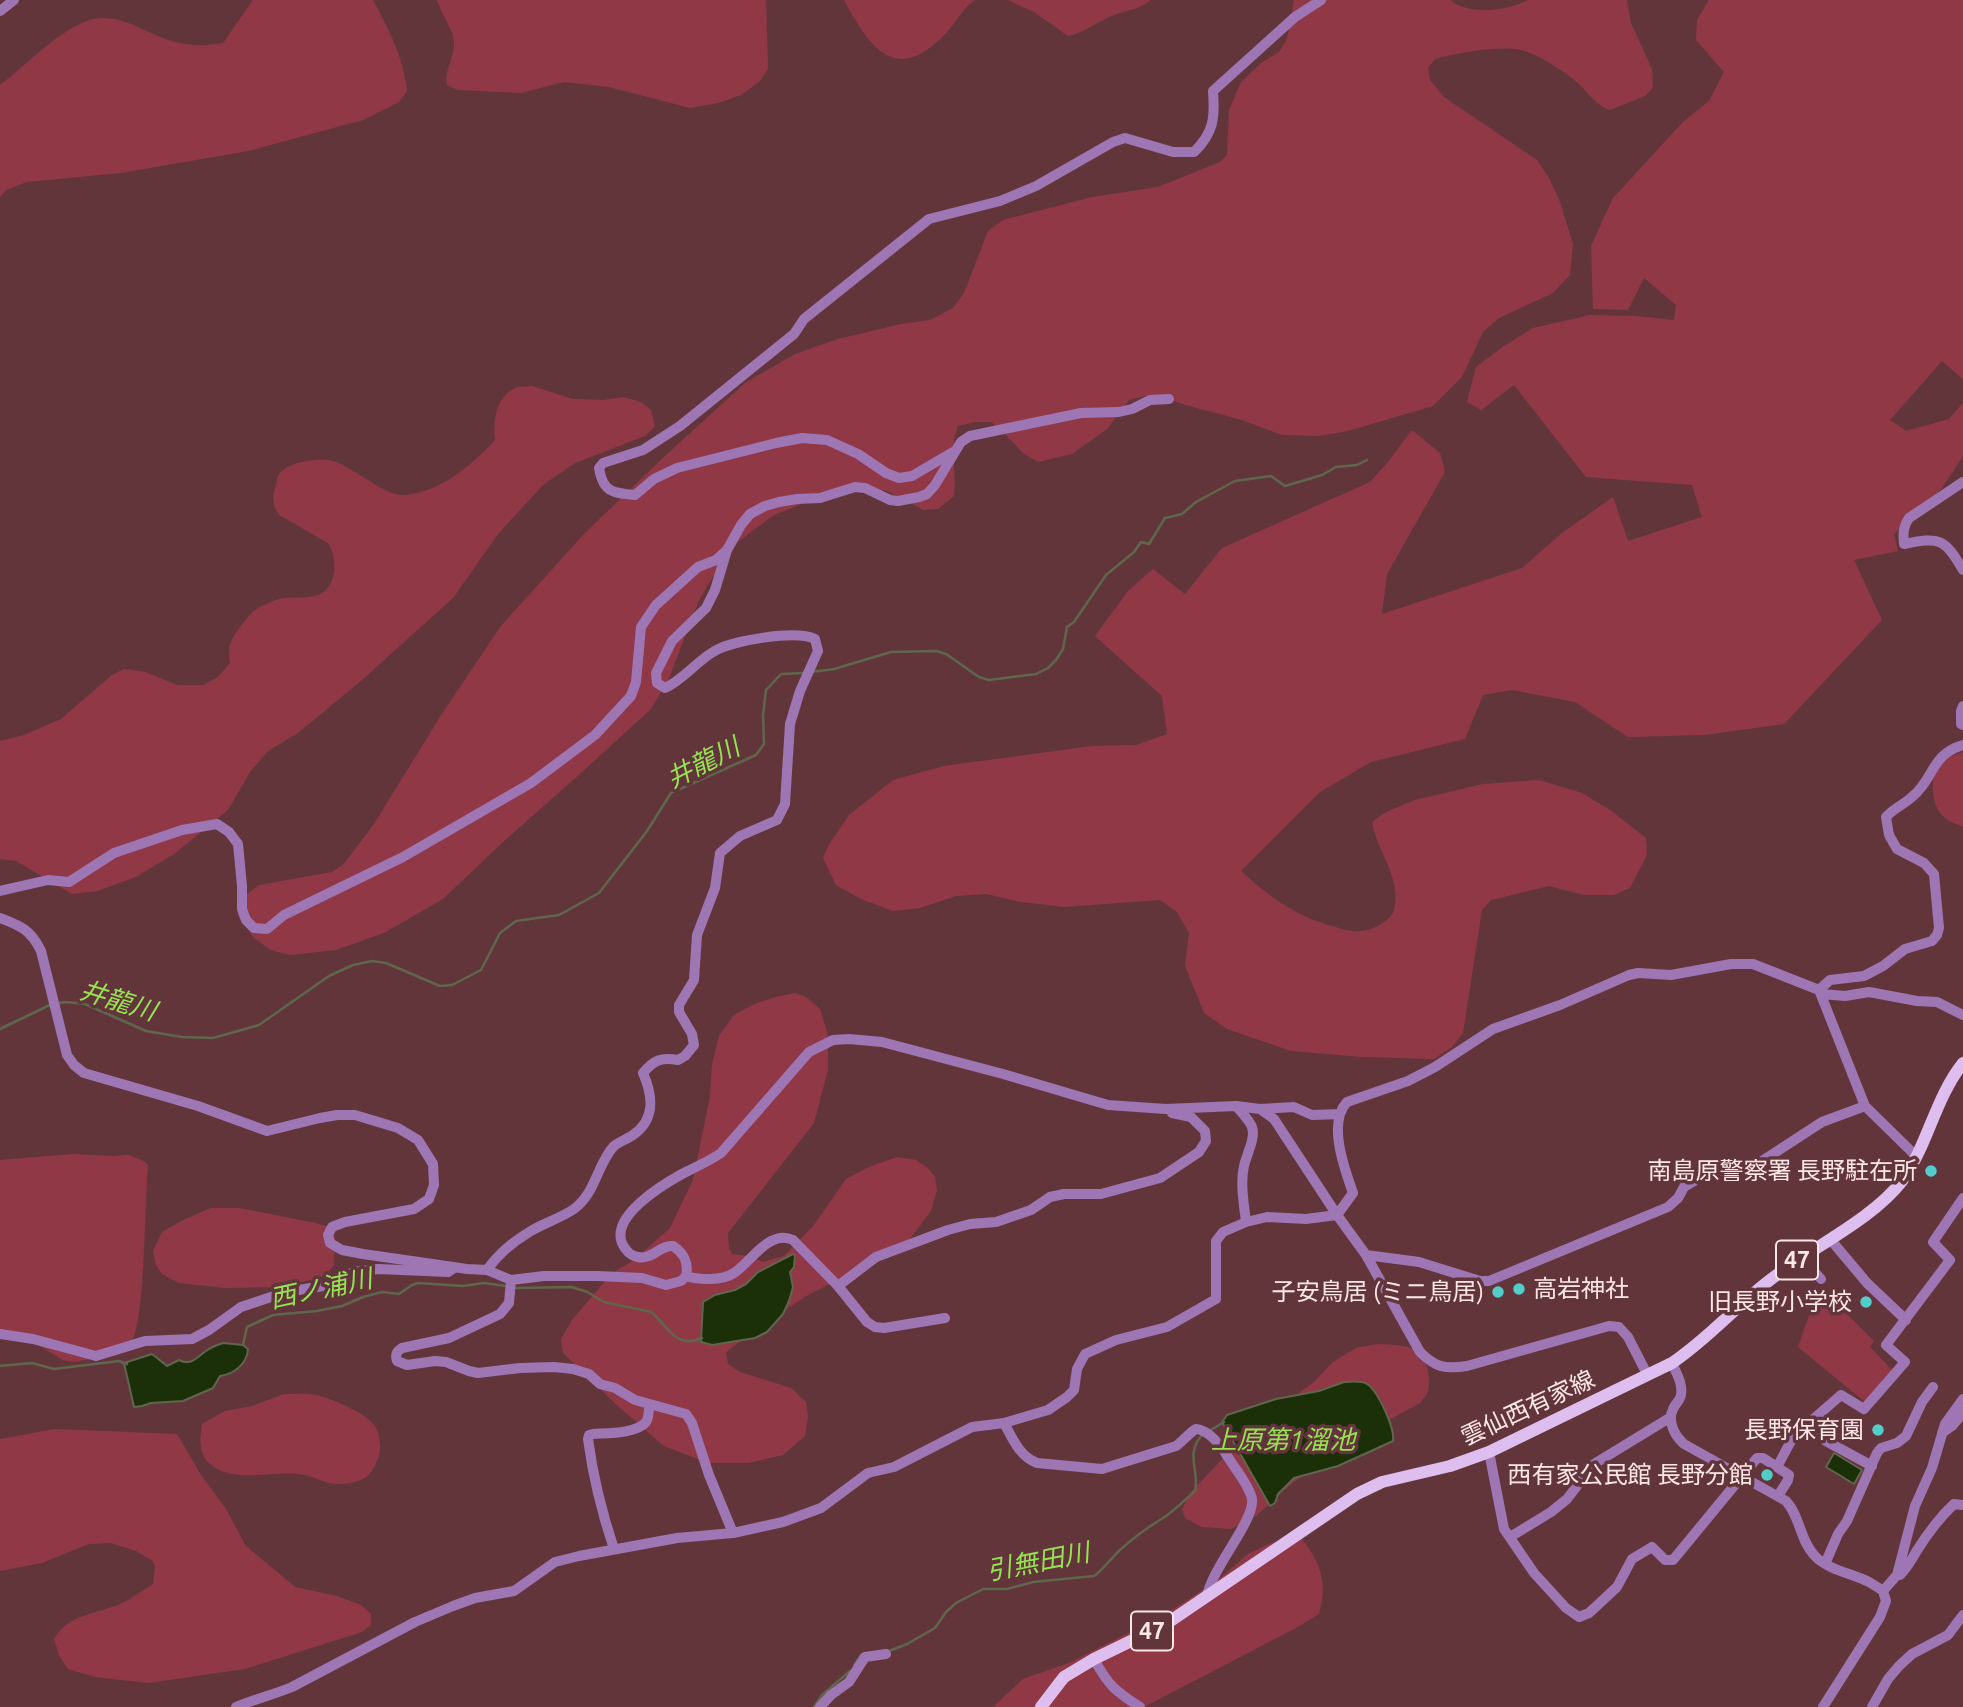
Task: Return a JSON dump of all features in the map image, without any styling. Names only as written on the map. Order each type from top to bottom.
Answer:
[{"type":"main road","name":"雲仙西有家線","points":[[1041,1707],[1064,1677],[1094,1659],[1166,1624],[1329,1511],[1369,1487],[1450,1466],[1489,1452],[1672,1363],[1769,1280],[1891,1194],[1904,1178],[1942,1096],[1963,1063]]},
{"type":"street","points":[[0,11],[14,0]]},
{"type":"street","points":[[955,450],[912,476],[899,478],[827,440],[802,438],[677,468],[654,479],[635,495],[616,494],[606,487],[601,481],[599,468],[603,463],[642,450],[680,426],[794,334],[804,319],[929,219],[1000,201],[1036,186],[1113,142],[1125,138],[1173,152],[1194,152],[1213,126],[1213,91],[1296,17],[1321,0]]},
{"type":"street","points":[[487,1270],[497,1256],[530,1232],[573,1210],[587,1196],[615,1146],[643,1126],[652,1104],[650,1087],[643,1073],[653,1061],[664,1058],[678,1060],[694,1045],[692,1034],[679,1012],[678,1005],[694,980],[697,935],[715,888],[720,853],[740,836],[776,820],[785,804],[790,724],[800,691],[818,651],[815,639],[808,635],[795,635],[747,640],[714,651],[674,684],[664,688],[657,683],[656,673],[672,641],[706,608],[715,590],[727,550],[741,525],[750,514],[772,504],[820,498],[855,486],[898,501],[927,494],[955,450],[970,436],[1081,413],[1119,412],[1150,400],[1169,399]]},
{"type":"street","points":[[1963,482],[1909,518],[1903,536],[1904,544],[1926,539],[1940,541],[1963,570]]},
{"type":"street","points":[[0,891],[48,880],[69,882],[114,853],[182,830],[217,824],[229,832],[238,844],[242,909],[246,920],[254,928],[267,929],[284,915],[403,857],[531,783],[596,734],[631,696],[636,682],[641,627],[656,605],[698,567],[716,560],[727,550]]},
{"type":"street","points":[[1963,706],[1963,725]]},
{"type":"street","points":[[1821,992],[1830,980],[1864,976],[1905,949],[1932,941],[1937,935],[1939,928],[1934,874],[1923,863],[1897,849],[1889,835],[1886,817],[1915,795],[1948,750],[1963,745]]},
{"type":"street","points":[[0,918],[27,930],[35,938],[41,951],[67,1055],[84,1073],[198,1106],[267,1131],[337,1115],[355,1115],[398,1128],[418,1140],[433,1164],[434,1185],[429,1199],[414,1209],[332,1227],[328,1235],[330,1243],[342,1250],[363,1254],[487,1270],[512,1280],[544,1276],[598,1276],[642,1278],[666,1284],[681,1281],[686,1276],[687,1264],[678,1249],[673,1246],[662,1247],[649,1256],[632,1255],[622,1243],[621,1225],[629,1213],[650,1195],[681,1174],[707,1163],[721,1153],[809,1052],[833,1040],[882,1042],[1108,1105],[1166,1109],[1294,1107],[1312,1115],[1340,1114]]},
{"type":"street","points":[[236,1707],[292,1687],[415,1622],[453,1606],[475,1598],[514,1591],[555,1562],[614,1549],[677,1538],[733,1533],[783,1522],[821,1508],[868,1473],[894,1467],[972,1427],[1004,1423],[1048,1410],[1074,1390],[1077,1369],[1085,1354],[1116,1340],[1167,1327],[1216,1299],[1216,1241],[1223,1232],[1267,1217],[1306,1219],[1337,1215],[1353,1193],[1340,1156],[1338,1134],[1340,1114],[1346,1102],[1408,1081],[1435,1067],[1493,1028],[1560,1005],[1629,975],[1671,975],[1731,964],[1753,964],[1821,992],[1845,996],[1869,992],[1937,1002],[1963,1015]]},
{"type":"street","points":[[1821,992],[1865,1106],[1916,1156]]},
{"type":"street","points":[[1236,1106],[1251,1123],[1254,1132],[1244,1165],[1246,1222]]},
{"type":"street","points":[[1366,1255],[1419,1262],[1480,1281],[1489,1281],[1668,1206],[1678,1198],[1684,1187],[1708,1173],[1756,1165],[1822,1122],[1865,1106]]},
{"type":"street","points":[[838,1286],[876,1257],[948,1230],[970,1224],[996,1222],[1031,1210],[1057,1196],[1101,1194],[1160,1178],[1199,1152],[1206,1141],[1202,1127],[1191,1117],[1174,1114],[1166,1109]]},
{"type":"street","points":[[1260,1109],[1274,1119],[1366,1255],[1420,1352],[1429,1361],[1450,1368],[1467,1366],[1609,1326],[1619,1327],[1628,1337],[1647,1374]]},
{"type":"street","points":[[1777,1467],[1791,1441],[1841,1395],[1864,1409],[1905,1362],[1886,1345],[1950,1260],[1933,1242],[1963,1198]]},
{"type":"street","points":[[686,1276],[701,1280],[733,1274],[761,1247],[787,1237],[838,1286],[867,1322],[884,1328],[945,1318]]},
{"type":"street","points":[[1830,1238],[1867,1283],[1906,1320]]},
{"type":"street","points":[[1801,1257],[1821,1279]]},
{"type":"street","points":[[0,1334],[33,1339],[96,1356],[145,1341],[192,1339],[241,1307],[286,1292],[330,1285],[353,1272],[378,1269],[447,1272],[456,1266]]},
{"type":"street","points":[[512,1280],[509,1303],[500,1314],[449,1338],[402,1348],[397,1351],[397,1362],[407,1365],[446,1362],[478,1373],[520,1368],[573,1369],[589,1374],[600,1384],[615,1388],[649,1405],[679,1411],[689,1418],[733,1533]]},
{"type":"street","points":[[1672,1363],[1680,1382],[1681,1394],[1671,1418],[1677,1438],[1786,1501],[1815,1557],[1884,1591],[1886,1601],[1880,1617],[1823,1707]]},
{"type":"street","points":[[1825,1564],[1877,1452],[1906,1436],[1922,1402],[1933,1387]]},
{"type":"street","points":[[1884,1591],[1897,1575],[1915,1506],[1932,1468],[1945,1424],[1963,1399]]},
{"type":"street","points":[[614,1549],[594,1478],[588,1439],[589,1435],[593,1434],[621,1432],[639,1427],[646,1422],[649,1405]]},
{"type":"street","points":[[1942,1433],[1963,1413]]},
{"type":"street","points":[[1510,1537],[1567,1499],[1594,1464],[1671,1418]]},
{"type":"street","points":[[1810,1422],[1826,1440],[1872,1466]]},
{"type":"street","points":[[1004,1423],[1022,1455],[1029,1460],[1102,1469],[1176,1446],[1186,1440],[1192,1431],[1200,1429],[1205,1433],[1224,1451],[1252,1499],[1249,1514],[1210,1584],[1207,1597]]},
{"type":"street","points":[[1489,1452],[1504,1529],[1534,1573],[1566,1608],[1579,1617],[1589,1613],[1617,1587],[1632,1559],[1652,1547],[1665,1560],[1672,1560],[1757,1458],[1763,1458],[1787,1473],[1789,1477],[1778,1496]]},
{"type":"street","points":[[1897,1575],[1907,1568],[1947,1510],[1954,1504],[1963,1505]]},
{"type":"street","points":[[1872,1707],[1899,1666],[1912,1654],[1948,1635],[1963,1615]]},
{"type":"street","points":[[820,1707],[849,1682],[864,1657],[886,1654]]},
{"type":"street","points":[[1094,1659],[1105,1680],[1116,1692],[1140,1707]]},
{"type":"shaded area","points":[[253,0],[373,0],[399,55],[407,91],[399,102],[363,120],[248,151],[121,173],[27,182],[6,190],[0,197],[0,85],[50,43],[82,23],[106,18],[129,23],[181,43],[223,43]]},
{"type":"shaded area","points":[[437,0],[766,0],[768,69],[759,82],[741,95],[690,108],[609,87],[564,82],[521,93],[458,90],[447,85],[454,41]]},
{"type":"shaded area","points":[[844,0],[975,0],[929,48],[914,57],[900,59],[887,55],[875,46],[864,34]]},
{"type":"shaded area","points":[[1008,0],[1151,0],[1068,36],[1034,12]]},
{"type":"shaded area","points":[[1294,0],[1450,0],[1468,8],[1488,10],[1509,7],[1528,0],[1627,0],[1631,23],[1652,69],[1653,88],[1645,96],[1610,110],[1599,104],[1578,83],[1555,66],[1521,50],[1490,49],[1454,54],[1435,59],[1428,68],[1430,80],[1444,97],[1537,160],[1560,202],[1573,244],[1570,275],[1553,293],[1499,318],[1483,332],[1462,377],[1433,406],[1348,431],[1319,436],[1282,435],[1158,395],[1145,396],[1129,400],[1107,429],[1072,454],[1038,462],[1023,453],[991,422],[958,426],[954,443],[954,496],[938,509],[923,510],[887,491],[868,488],[834,491],[774,515],[731,547],[699,600],[668,681],[650,710],[443,899],[384,933],[336,950],[290,955],[271,950],[254,938],[238,916],[238,901],[259,885],[332,872],[343,865],[374,824],[443,712],[501,626],[583,535],[745,383],[795,354],[838,339],[930,320],[953,308],[964,293],[988,231],[1003,220],[1092,197],[1158,187],[1220,162],[1227,155],[1229,110],[1241,82],[1261,63],[1279,52],[1287,39]]},
{"type":"shaded area","points":[[1709,0],[1963,0],[1963,379],[1942,361],[1890,420],[1906,431],[1949,419],[1963,403],[1963,456],[1942,488],[1894,534],[1898,551],[1854,560],[1882,620],[1784,724],[1705,735],[1628,737],[1575,702],[1512,690],[1483,695],[1465,739],[1371,762],[1320,792],[1241,871],[1273,897],[1306,917],[1348,930],[1371,929],[1388,919],[1395,905],[1394,883],[1372,822],[1386,812],[1415,800],[1483,784],[1539,780],[1582,793],[1610,810],[1646,838],[1647,855],[1630,888],[1614,895],[1584,895],[1549,886],[1491,900],[1482,910],[1463,1033],[1452,1047],[1434,1059],[1291,1051],[1227,1029],[1204,1013],[1185,966],[1189,933],[1177,912],[1160,900],[1064,907],[1021,902],[986,894],[956,896],[920,908],[893,911],[861,899],[836,885],[823,858],[828,846],[849,815],[893,780],[944,766],[1092,746],[1136,745],[1167,734],[1162,696],[1095,636],[1128,591],[1153,569],[1185,594],[1222,548],[1370,482],[1412,430],[1440,453],[1445,472],[1387,574],[1382,614],[1522,568],[1562,533],[1613,497],[1628,541],[1702,517],[1692,485],[1586,477],[1514,385],[1481,410],[1467,402],[1476,367],[1533,328],[1590,315],[1674,320],[1676,305],[1644,278],[1628,310],[1593,309],[1591,246],[1613,198],[1683,122],[1709,101],[1724,72],[1696,40],[1697,20]]},
{"type":"shaded area","points":[[532,386],[573,399],[604,400],[623,397],[641,402],[651,410],[655,426],[645,436],[575,463],[543,485],[498,534],[453,598],[298,733],[268,751],[250,772],[228,810],[174,854],[136,877],[97,891],[72,894],[16,861],[0,859],[0,741],[24,735],[61,719],[112,675],[124,669],[145,672],[177,685],[203,685],[218,677],[230,663],[232,639],[254,611],[277,600],[313,596],[327,589],[334,569],[333,555],[328,543],[279,515],[275,508],[274,493],[281,472],[299,463],[328,460],[347,467],[377,486],[396,494],[405,495],[431,489],[466,468],[495,440],[494,425],[503,398],[517,387]]},
{"type":"shaded area","points":[[1963,752],[1963,827],[1947,819],[1939,811],[1933,783],[1935,762]]},
{"type":"shaded area","points":[[795,993],[806,997],[820,1009],[828,1035],[828,1070],[814,1123],[728,1233],[732,1254],[763,1262],[784,1256],[814,1225],[846,1179],[897,1157],[916,1160],[928,1168],[935,1177],[937,1190],[931,1211],[909,1240],[870,1264],[808,1295],[726,1352],[728,1364],[740,1372],[791,1388],[806,1402],[808,1417],[805,1436],[783,1455],[748,1463],[708,1463],[664,1446],[563,1353],[561,1339],[572,1320],[611,1274],[634,1260],[670,1228],[693,1180],[719,1036],[734,1015],[754,1004]]},
{"type":"shaded area","points":[[72,1154],[128,1155],[148,1165],[140,1309],[132,1340],[91,1359],[67,1361],[13,1332],[0,1329],[0,1160]]},
{"type":"shaded area","points":[[211,1208],[239,1208],[329,1227],[335,1236],[334,1265],[324,1277],[277,1287],[225,1288],[179,1283],[162,1274],[156,1265],[153,1251],[162,1232]]},
{"type":"shaded area","points":[[1826,1293],[1874,1341],[1870,1347],[1892,1370],[1865,1402],[1798,1347],[1812,1307]]},
{"type":"shaded area","points":[[1377,1344],[1408,1347],[1421,1355],[1428,1371],[1429,1384],[1427,1394],[1420,1403],[1339,1447],[1256,1516],[1231,1529],[1202,1527],[1185,1518],[1182,1509],[1191,1492],[1272,1413],[1314,1382],[1333,1362],[1356,1348]]},
{"type":"shaded area","points":[[284,1394],[323,1397],[366,1417],[376,1428],[380,1441],[379,1456],[369,1474],[355,1482],[335,1484],[293,1474],[231,1474],[206,1460],[201,1446],[202,1424],[225,1411],[252,1406]]},
{"type":"shaded area","points":[[55,1429],[177,1434],[201,1475],[226,1509],[246,1546],[295,1587],[337,1596],[361,1605],[371,1614],[371,1625],[362,1632],[245,1669],[148,1683],[95,1677],[68,1669],[59,1655],[54,1639],[60,1630],[75,1619],[120,1604],[153,1584],[155,1567],[153,1561],[136,1551],[111,1543],[89,1544],[42,1563],[0,1571],[0,1439]]},
{"type":"shaded area","points":[[1302,1539],[1309,1548],[1323,1583],[1319,1614],[1296,1628],[1144,1707],[993,1707],[1023,1679],[1071,1662],[1164,1615],[1218,1580],[1248,1554],[1271,1543]]},
{"type":"water","points":[[793,1254],[794,1267],[790,1272],[793,1287],[789,1301],[783,1314],[767,1332],[755,1338],[712,1345],[701,1342],[703,1302],[715,1295],[735,1290],[758,1272]]},
{"type":"water","points":[[223,1343],[243,1345],[248,1349],[247,1354],[239,1367],[220,1376],[213,1388],[183,1401],[134,1407],[124,1363],[152,1354],[167,1366],[179,1360],[190,1362],[210,1348]]},
{"type":"water","name":"上原第1溜池","points":[[1344,1382],[1361,1382],[1371,1388],[1389,1419],[1393,1441],[1338,1466],[1294,1478],[1270,1506],[1222,1422],[1227,1415]]},
{"type":"water","points":[[1834,1453],[1862,1470],[1854,1484],[1826,1467]]},
{"type":"waterway","name":"井龍川","points":[[811,672],[834,669],[891,652],[936,651],[946,654],[979,677],[989,680],[1036,674],[1056,660],[1063,649],[1067,627],[1074,622],[1106,575],[1134,552],[1141,542],[1149,544],[1165,518],[1182,514],[1196,502],[1235,481],[1271,476],[1285,486],[1322,475],[1336,467],[1357,465],[1367,460]]},
{"type":"waterway","name":"井龍川","points":[[58,1003],[85,1004],[146,1031],[182,1037],[213,1038],[259,1025],[329,976],[353,965],[372,961],[386,963],[440,986],[452,985],[481,970],[500,933],[516,921],[559,915],[599,893],[647,831],[671,793],[756,755],[764,744],[766,690],[781,674],[804,673]]},
{"type":"waterway","name":"井龍川","points":[[0,1029],[52,1004]]},
{"type":"waterway","name":"西ノ浦川","points":[[243,1345],[247,1327],[273,1315],[342,1306],[382,1292],[399,1294],[418,1283],[463,1286],[484,1283],[506,1286]]},
{"type":"waterway","name":"西ノ浦川","points":[[516,1288],[572,1287],[604,1302],[651,1312],[672,1334],[685,1341],[702,1338]]},
{"type":"waterway","name":"西ノ浦川","points":[[0,1366],[32,1363],[54,1369],[119,1361],[127,1364]]},
{"type":"waterway","name":"引無田川","points":[[1209,1431],[1224,1422]]},
{"type":"waterway","name":"引無田川","points":[[889,1651],[935,1628],[956,1603],[983,1589],[1007,1589],[1033,1582],[1094,1576],[1126,1544],[1170,1513],[1195,1491],[1193,1456],[1197,1441],[1203,1434]]},
{"type":"waterway","name":"引無田川","points":[[854,1665],[862,1654]]},
{"type":"waterway","name":"引無田川","points":[[814,1707],[822,1695],[850,1671]]},
{"type":"place","name":"南島原警察署 長野駐在所","points":[[1931,1171]]},
{"type":"place","name":"高岩神社","points":[[1519,1289]]},
{"type":"place","name":"子安鳥居 (ミニ鳥居)","points":[[1498,1292]]},
{"type":"place","name":"旧長野小学校","points":[[1866,1302]]},
{"type":"place","name":"長野保育園","points":[[1878,1430]]},
{"type":"place","name":"西有家公民館 長野分館","points":[[1767,1475]]}]
